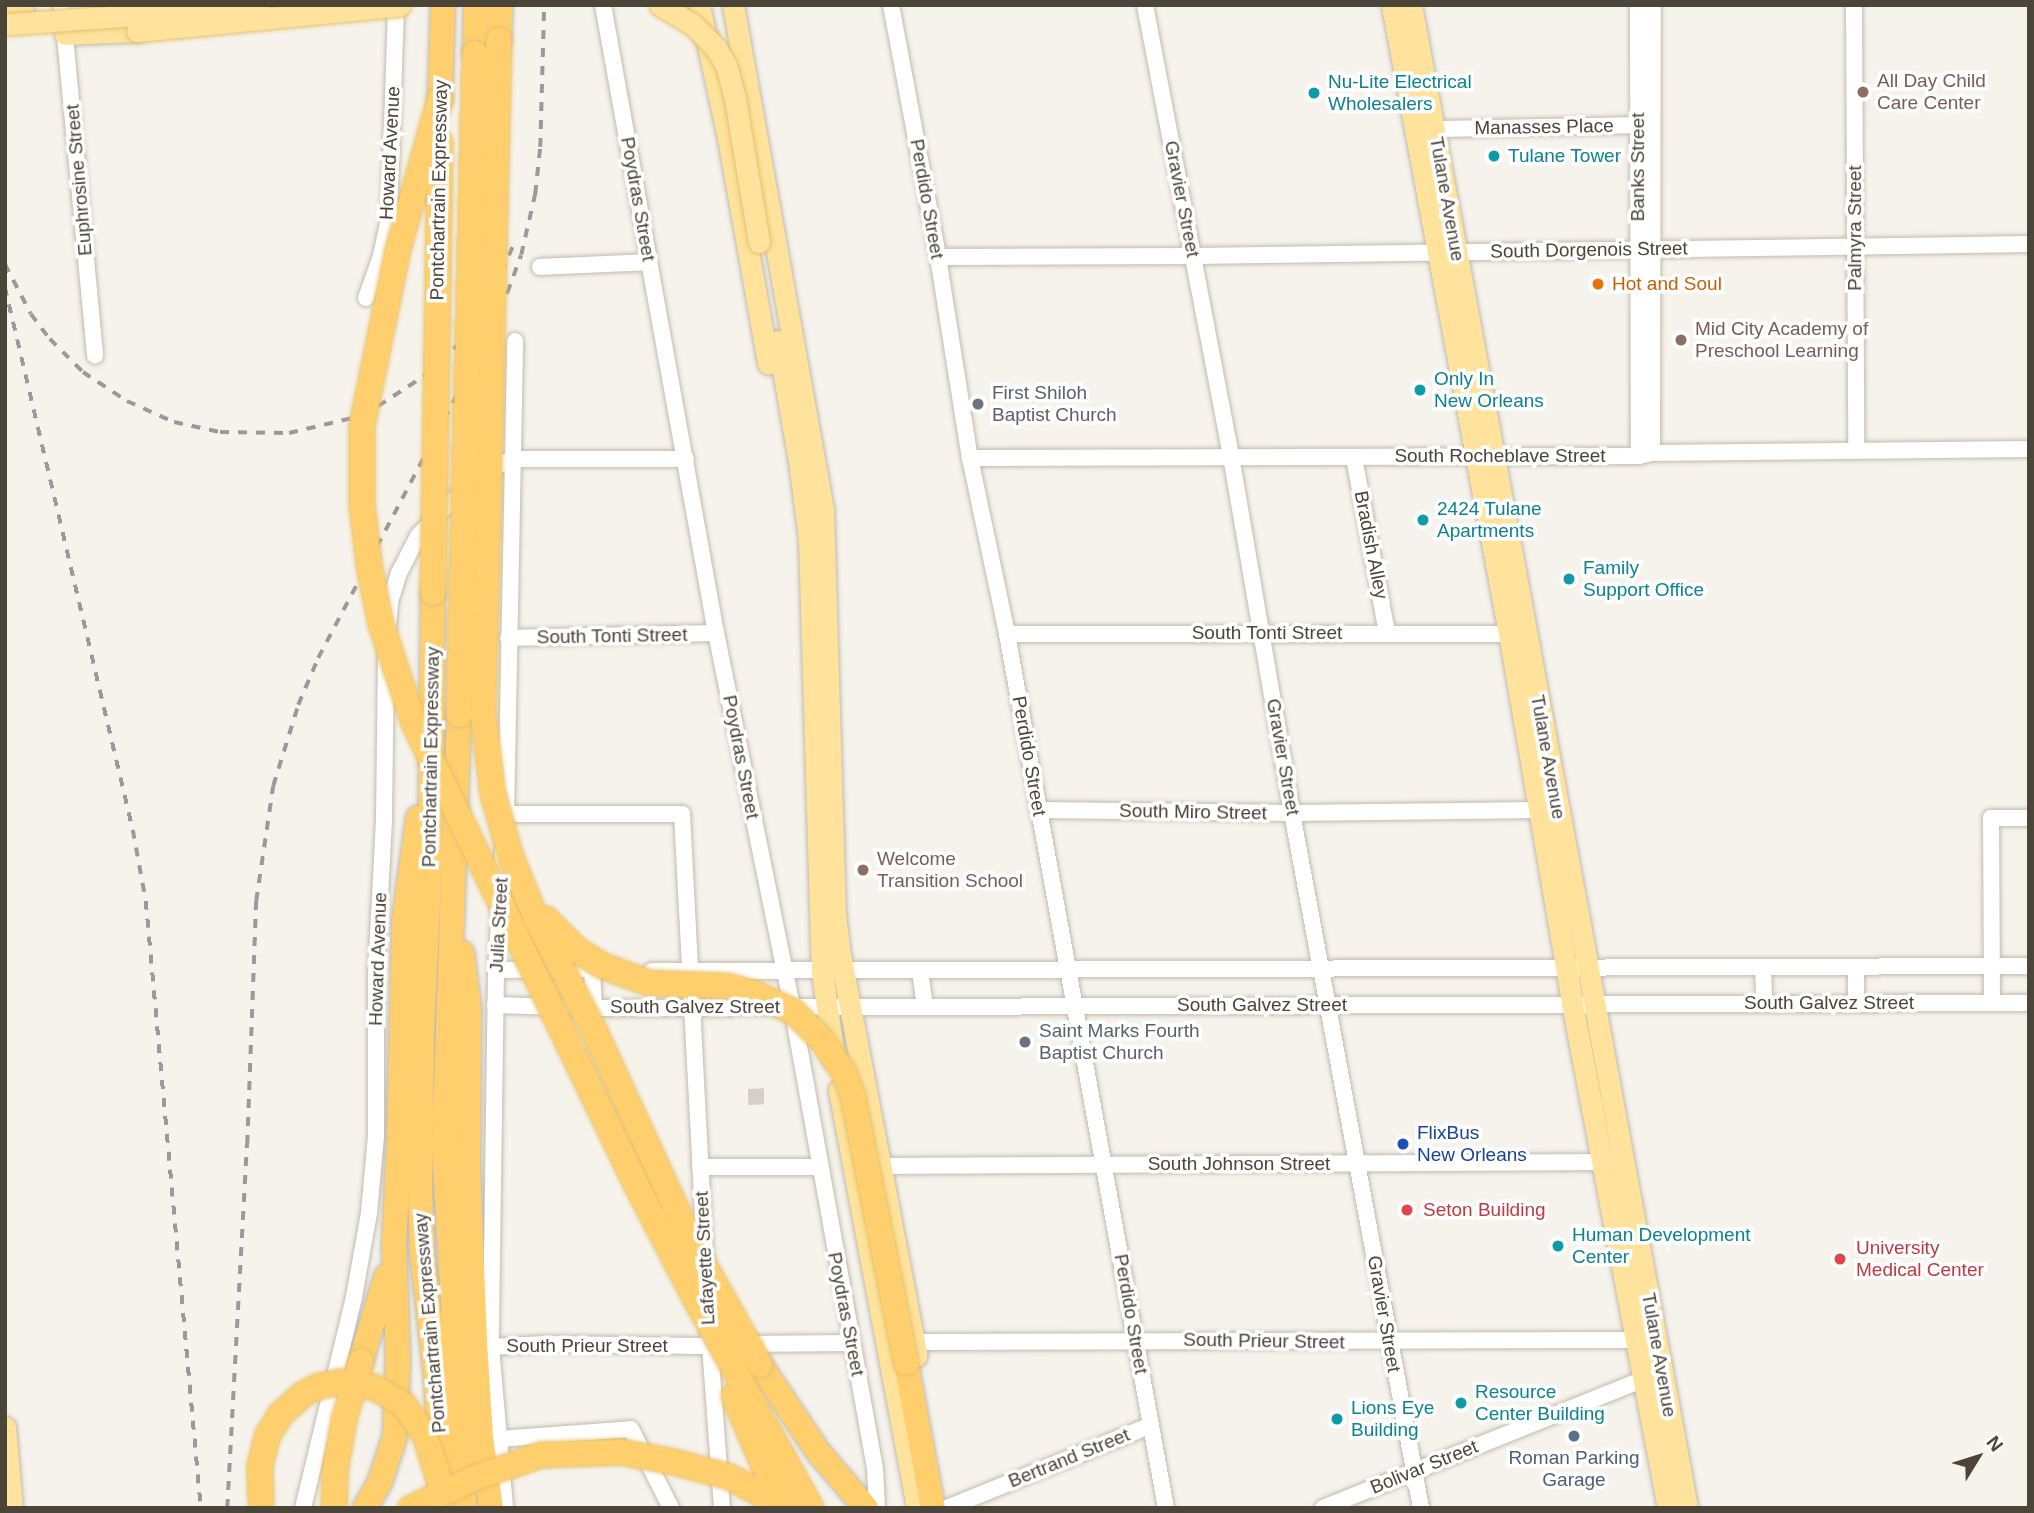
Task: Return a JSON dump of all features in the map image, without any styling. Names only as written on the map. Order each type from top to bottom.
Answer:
[{"type":"highway","name":"Pontchartrain Expressway","points":[[443,5],[430,863],[434,1036],[444,1146],[465,1508]]},
{"type":"highway","name":"Pontchartrain Expressway","points":[[443,1500],[436,1377],[422,1252],[434,1036],[454,888],[476,5]]},
{"type":"highway","points":[[500,5],[483,714],[493,794],[525,893],[594,1030],[694,1247],[760,1365],[819,1453],[866,1508]]},
{"type":"highway","points":[[440,99],[398,249],[362,426],[362,506],[373,583],[403,697],[637,1186],[695,1298],[811,1508]]},
{"type":"highway","points":[[365,1508],[380,1482],[395,1436],[398,1359],[394,1246],[404,922],[432,713]]},
{"type":"highway","points":[[454,888],[469,1008],[468,1166],[475,1342],[481,1437],[491,1508]]},
{"type":"highway","points":[[525,893],[577,950],[603,966],[649,983],[727,986],[754,993],[793,1012],[822,1040],[844,1073],[853,1097],[910,1353],[933,1508]]},
{"type":"highway","points":[[334,1508],[335,1471],[344,1420],[382,1297],[394,1246]]},
{"type":"highway","points":[[695,1298],[784,1508]]},
{"type":"highway","points":[[261,1506],[260,1466],[268,1435],[281,1415],[302,1395],[317,1387],[339,1382],[374,1387],[404,1405],[425,1435],[443,1500]]},
{"type":"highway","points":[[411,1508],[477,1477],[541,1455],[621,1452],[674,1462],[730,1478],[784,1508]]},
{"type":"main road","points":[[8,17],[267,5]]},
{"type":"main road","points":[[65,34],[137,32],[398,5]]},
{"type":"main road","points":[[660,5],[692,24],[716,48],[726,65],[735,99],[799,461],[809,539]]},
{"type":"main road","points":[[699,5],[728,138],[770,373],[809,539]]},
{"type":"main road","name":"Poydras Street","points":[[733,5],[823,510],[835,914],[833,971],[826,1007],[917,1508]]},
{"type":"main road","name":"Tulane Avenue","points":[[1392,5],[1447,252],[1646,1340],[1687,1508]]},
{"type":"main road","name":"Tulane Avenue","points":[[1411,5],[1435,129],[1447,252]]},
{"type":"main road","points":[[8,17],[67,7]]},
{"type":"main road","name":"Poydras Street","points":[[809,539],[833,971],[850,1007],[882,1166],[910,1353],[946,1508]]},
{"type":"main road","name":"Tulane Avenue","points":[[1646,1340],[1642,1380],[1668,1508]]},
{"type":"main road","points":[[5,1427],[12,1508]]},
{"type":"street","points":[[67,7],[170,5]]},
{"type":"street","name":"Howard Avenue","points":[[366,298],[381,256],[389,218],[398,5]]},
{"type":"street","name":"Poydras Street","points":[[603,5],[716,633],[792,1007],[818,1167],[875,1469],[877,1508]]},
{"type":"street","name":"Perdido Street","points":[[891,5],[939,257],[970,458],[1007,634],[1166,1508]]},
{"type":"street","name":"Gravier Street","points":[[1145,5],[1231,456],[1292,813],[1421,1508]]},
{"type":"street","name":"Banks Street","points":[[1638,5],[1646,125]]},
{"type":"street","name":"Banks Street","points":[[1646,454],[1646,125],[1653,5]]},
{"type":"street","name":"Palmyra Street","points":[[1854,5],[1856,450]]},
{"type":"street","name":"Euphrosine Street","points":[[67,7],[65,34],[95,355]]},
{"type":"street","name":"Manasses Place","points":[[1435,129],[1646,125]]},
{"type":"street","name":"South Dorgenois Street","points":[[939,257],[2029,244]]},
{"type":"street","points":[[540,267],[649,262]]},
{"type":"street","name":"Julia Street","points":[[505,1508],[491,1347],[495,1005],[506,814],[515,341]]},
{"type":"street","name":"South Rocheblave Street","points":[[970,458],[1354,458],[2029,449]]},
{"type":"street","name":"Bradish Alley","points":[[1354,458],[1387,632]]},
{"type":"street","points":[[512,459],[686,459]]},
{"type":"street","name":"Howard Avenue","points":[[304,1506],[354,1297],[369,1213],[375,1149],[376,973],[384,819],[385,672],[390,602],[399,573],[418,536],[449,503],[499,465],[512,459]]},
{"type":"street","name":"South Tonti Street","points":[[508,638],[716,633]]},
{"type":"street","name":"South Tonti Street","points":[[1007,634],[1518,634]]},
{"type":"street","name":"South Miro Street","points":[[1038,810],[1292,813],[1548,810]]},
{"type":"street","name":"Lafayette Street","points":[[506,814],[682,814],[690,1007],[722,1508]]},
{"type":"street","points":[[1992,1003],[1991,818],[2029,818]]},
{"type":"street","name":"South Galvez Street","points":[[496,970],[785,972],[2029,966]]},
{"type":"street","points":[[1763,967],[1764,1002]]},
{"type":"street","points":[[1856,967],[1856,1003]]},
{"type":"street","points":[[592,970],[594,1008]]},
{"type":"street","points":[[920,971],[925,1006]]},
{"type":"street","points":[[662,1007],[664,972]]},
{"type":"street","name":"South Galvez Street","points":[[495,1005],[594,1008],[2029,1003]]},
{"type":"street","name":"South Johnson Street","points":[[854,1167],[1614,1162]]},
{"type":"street","points":[[700,1167],[818,1167]]},
{"type":"street","name":"South Prieur Street","points":[[910,1353],[1135,1339],[1389,1342],[1646,1340]]},
{"type":"street","name":"South Prieur Street","points":[[491,1347],[544,1344],[710,1346],[851,1343]]},
{"type":"street","name":"Bolivar Street","points":[[1323,1508],[1642,1380]]},
{"type":"street","name":"Bertrand Street","points":[[946,1508],[1151,1425]]},
{"type":"street","points":[[499,1439],[631,1429],[671,1508]]},
{"type":"tunnel","points":[[748,1097],[768,1096]]},
{"type":"railway","points":[[227,1508],[247,1144],[256,901],[273,786],[298,705],[318,658],[459,391],[507,293],[521,255],[535,194],[540,147],[544,5]]},
{"type":"railway","points":[[5,264],[31,314],[50,339],[83,372],[127,401],[174,422],[220,432],[289,433],[352,418],[378,406],[427,374],[463,340],[487,305],[515,241]]},
{"type":"railway","points":[[5,287],[133,830],[146,901],[201,1508]]},
{"type":"place","name":"All Day Child Care Center","points":[[1863,92]]},
{"type":"place","name":"Nu-Lite Electrical Wholesalers","points":[[1314,93]]},
{"type":"place","name":"Tulane Tower","points":[[1494,156]]},
{"type":"place","name":"Hot and Soul","points":[[1598,284]]},
{"type":"place","name":"Mid City Academy of Preschool Learning","points":[[1681,340]]},
{"type":"place","name":"Only In New Orleans","points":[[1420,390]]},
{"type":"place","name":"First Shiloh Baptist Church","points":[[978,404]]},
{"type":"place","name":"2424 Tulane Apartments","points":[[1423,520]]},
{"type":"place","name":"Family Support Office","points":[[1569,579]]},
{"type":"place","name":"Welcome Transition School","points":[[863,870]]},
{"type":"place","name":"Saint Marks Fourth Baptist Church","points":[[1025,1042]]},
{"type":"place","name":"FlixBus New Orleans","points":[[1403,1144]]},
{"type":"place","name":"Seton Building","points":[[1407,1210]]},
{"type":"place","name":"Human Development Center","points":[[1558,1246]]},
{"type":"place","name":"University Medical Center","points":[[1840,1259]]},
{"type":"place","name":"Resource Center Building","points":[[1461,1403]]},
{"type":"place","name":"Lions Eye Building","points":[[1337,1419]]},
{"type":"place","name":"Roman Parking Garage","points":[[1574,1436]]}]
